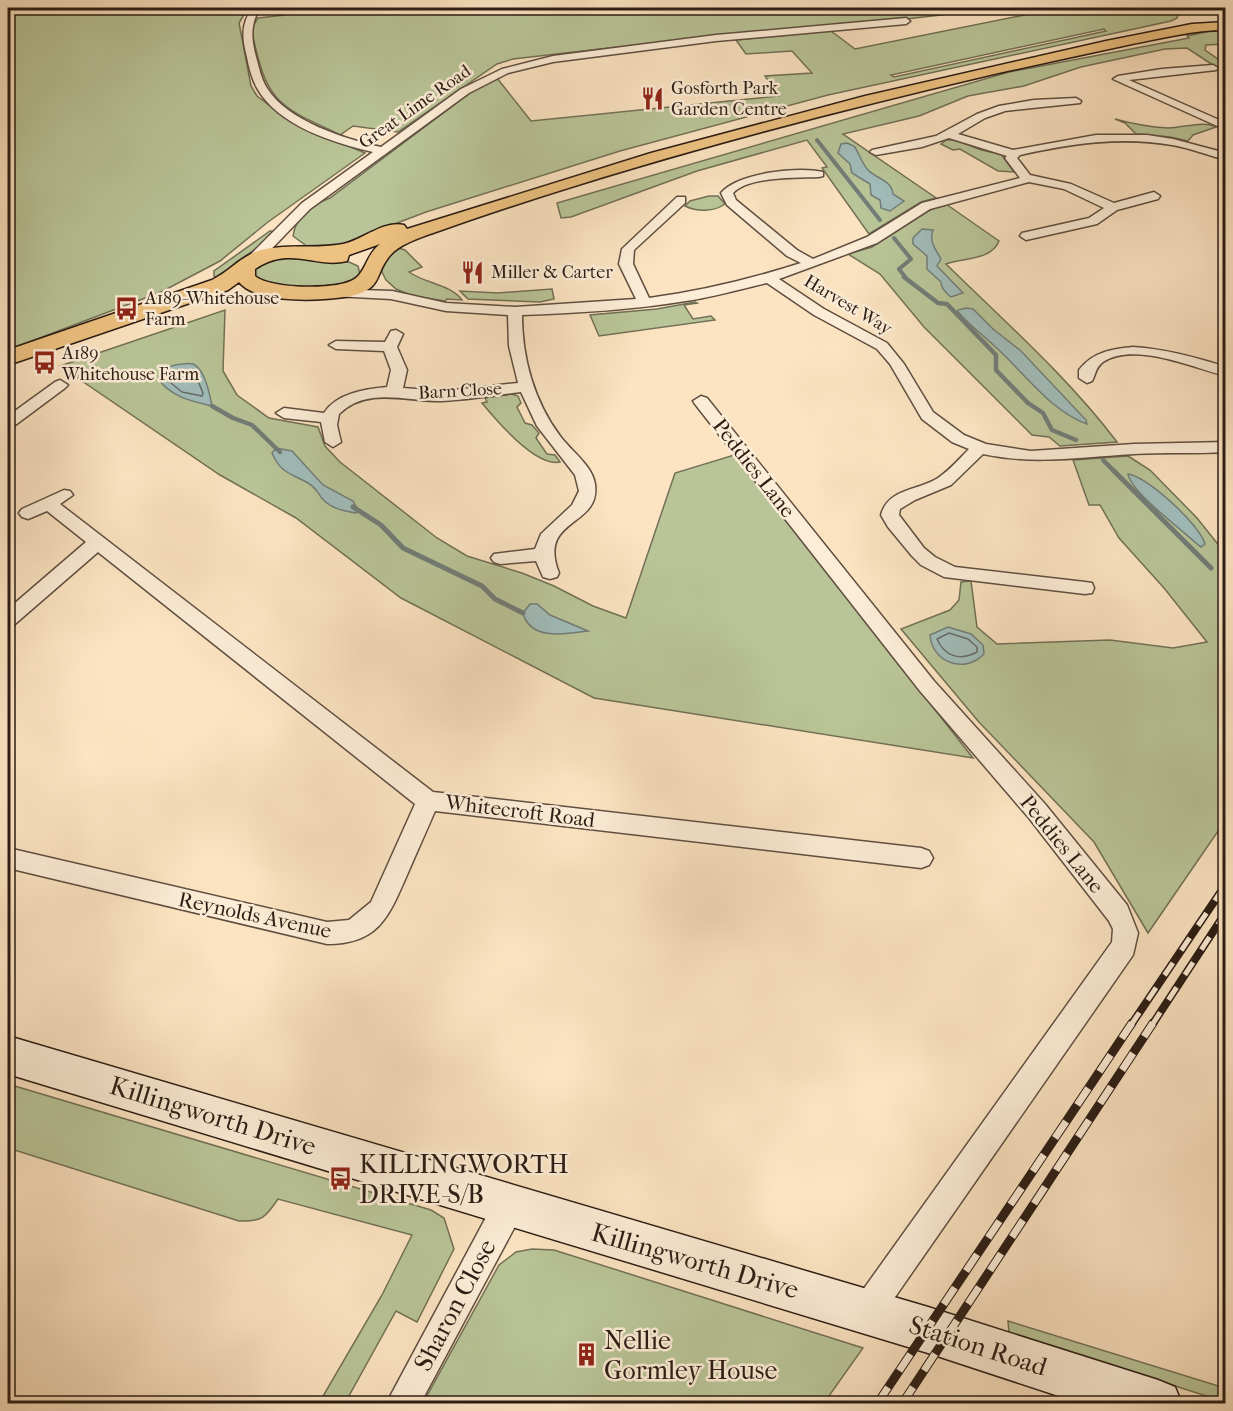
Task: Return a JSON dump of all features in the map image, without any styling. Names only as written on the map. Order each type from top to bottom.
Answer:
[{"type":"main road","points":[[8,358],[219,285],[247,265],[276,253],[311,253],[350,249],[439,214],[752,122],[970,68],[1180,23],[1189,19],[1192,12],[1226,25]]},
{"type":"main road","points":[[8,372],[190,308],[241,297],[328,291],[357,286],[369,278],[375,260],[386,249],[432,227],[706,144],[889,95],[1012,66],[1191,27],[1226,25]]},
{"type":"main road","points":[[311,253],[356,261],[371,271]]},
{"type":"main road","points":[[247,265],[246,279],[255,286],[290,292]]},
{"type":"main road","name":"Killingworth Drive","points":[[8,1055],[866,1312]]},
{"type":"main road","name":"Station Road","points":[[866,1312],[1158,1404]]},
{"type":"street","points":[[256,8],[246,33],[263,90],[273,102],[286,113],[323,132],[384,151]]},
{"type":"street","name":"Great Lime Road","points":[[247,265],[306,206],[474,85],[522,65],[716,38],[893,25],[906,21]]},
{"type":"street","points":[[1213,68],[1162,72],[1118,79],[1226,129]]},
{"type":"street","points":[[876,152],[919,144],[949,135],[984,114],[1003,108],[1077,99],[1088,107]]},
{"type":"street","points":[[1193,147],[1207,137],[1226,129]]},
{"type":"street","points":[[949,135],[1013,154],[1058,142],[1100,136],[1138,138],[1193,147],[1226,157]]},
{"type":"street","points":[[864,145],[886,159]]},
{"type":"street","points":[[1013,154],[1011,158],[1026,178]]},
{"type":"street","points":[[812,264],[792,253],[728,198],[729,189],[738,183],[819,174]]},
{"type":"street","points":[[328,291],[392,295],[446,307],[515,311],[563,310],[645,303],[711,292],[769,278],[812,264],[872,240],[926,206],[1012,186],[1026,178],[1067,186],[1113,207]]},
{"type":"street","points":[[1026,230],[1040,233],[1093,221],[1113,207],[1154,196]]},
{"type":"street","points":[[645,303],[626,264],[628,249],[677,204],[692,212]]},
{"type":"street","points":[[286,228],[289,240],[311,253]]},
{"type":"street","points":[[371,271],[392,295]]},
{"type":"street","name":"Harvest Way","points":[[769,278],[808,306],[868,336],[884,348],[896,362],[912,395],[927,416],[951,435],[978,449],[1024,456],[1226,447]]},
{"type":"street","name":"Barn Close","points":[[515,311],[516,346],[526,387],[536,411],[582,474],[586,487],[584,501],[580,508],[549,537],[543,554]]},
{"type":"street","name":"Barn Close","points":[[336,345],[393,340],[399,370],[394,392]]},
{"type":"street","points":[[1071,364],[1087,374],[1100,359],[1128,351],[1178,349],[1226,372]]},
{"type":"street","points":[[8,423],[60,385]]},
{"type":"street","name":"Barn Close","points":[[330,417],[340,405],[357,397],[394,392],[448,396],[526,387]]},
{"type":"street","points":[[14,397],[34,403]]},
{"type":"street","name":"Peddies Lane","points":[[701,402],[927,686],[1036,811],[1118,913],[1125,926],[1124,947],[866,1312]]},
{"type":"street","points":[[284,413],[330,417],[333,442]]},
{"type":"street","points":[[978,449],[949,478],[899,500],[892,507],[890,515],[894,523],[928,561],[951,573],[1049,593],[1085,588]]},
{"type":"street","name":"Whitecroft Road","points":[[28,513],[56,499],[98,542],[428,801],[921,858]]},
{"type":"street","points":[[8,620],[98,542]]},
{"type":"street","points":[[500,558],[543,554],[550,573]]},
{"type":"street","name":"Reynolds Avenue","points":[[8,858],[327,933],[342,934],[369,922],[380,909],[428,801]]},
{"type":"street","name":"Sharon Close","points":[[402,1404],[508,1206]]},
{"type":"green space","points":[[8,8],[248,8],[239,23],[251,86],[257,96],[292,122],[365,153],[268,222],[220,261],[161,292],[8,350]]},
{"type":"green space","points":[[290,8],[1002,8],[906,19],[749,32],[513,59],[497,64],[398,132],[353,126],[340,135],[284,105],[267,84],[251,29],[258,18],[285,15],[297,10]]},
{"type":"green space","points":[[1059,8],[1166,8],[1178,15],[1171,21],[828,95],[620,151],[426,212],[332,248],[308,247],[293,236],[301,217],[311,208],[330,198],[478,87],[497,78],[531,121],[779,96],[765,76],[812,73],[792,51],[746,54],[736,40],[831,31],[855,49]],"holes":[[[1104,29],[1106,31],[894,77],[891,75]]]},
{"type":"green space","points":[[1225,30],[1225,44],[1206,45],[1205,50],[1225,64],[1225,73],[1187,48],[1165,49],[1081,67],[1024,86],[968,96],[919,116],[843,134],[936,198],[921,202],[869,234],[822,168],[827,167],[807,140],[697,171],[571,217],[561,218],[557,203],[1009,72],[1189,38],[1187,36],[1210,31]]},
{"type":"green space","points":[[1115,119],[1161,128],[1199,124],[1216,127],[1193,135],[1188,141],[1136,134],[1125,123]]},
{"type":"green space","points":[[946,140],[956,140],[981,150],[1001,154],[1014,172],[998,171],[960,149],[953,150],[941,144]]},
{"type":"green space","points":[[718,196],[725,204],[716,209],[705,210],[685,206],[690,201]]},
{"type":"green space","points":[[946,204],[999,241],[990,252],[984,255],[946,264],[1056,372],[1117,442],[1060,446],[1049,437],[1032,435],[924,327],[880,274],[848,254],[872,247],[930,210]]},
{"type":"green space","points":[[270,231],[276,231],[268,241],[236,262],[219,279],[214,276],[214,271]]},
{"type":"green space","points":[[398,248],[405,250],[422,267],[409,272],[444,287],[462,300],[447,299],[445,301],[413,296],[396,289],[386,280],[381,270],[384,261]]},
{"type":"green space","points":[[293,256],[349,262],[358,266],[360,274],[352,280],[326,286],[257,283],[251,271],[263,261]]},
{"type":"green space","points":[[552,289],[554,299],[540,302],[468,299],[460,291],[498,293]]},
{"type":"green space","points":[[697,303],[684,305],[693,319],[711,316],[715,320],[599,336],[590,315],[657,309]]},
{"type":"green space","points":[[225,310],[223,371],[237,395],[269,418],[318,427],[325,446],[340,462],[437,538],[467,556],[522,573],[593,606],[626,618],[675,473],[734,455],[973,758],[594,698],[401,598],[296,518],[220,475],[60,366]]},
{"type":"green space","points":[[512,394],[518,396],[521,403],[517,407],[525,423],[532,425],[539,433],[536,438],[547,454],[555,455],[560,462],[550,462],[528,450],[482,403],[487,402],[485,398]]},
{"type":"green space","points":[[1128,456],[1150,470],[1197,518],[1225,553],[1225,821],[1148,933],[1094,842],[978,721],[901,629],[950,610],[959,600],[961,582],[971,581],[977,627],[997,644],[1110,640],[1173,648],[1207,642],[1164,588],[1119,538],[1100,505],[1089,505],[1073,460]]},
{"type":"green space","points":[[8,1084],[431,1210],[444,1218],[454,1249],[417,1322],[396,1311],[345,1403],[319,1403],[382,1295],[412,1235],[278,1199],[263,1217],[253,1221],[239,1221],[8,1148]]},
{"type":"green space","points":[[532,1249],[554,1250],[863,1348],[824,1403],[423,1403],[499,1265],[516,1252]]},
{"type":"green space","points":[[1008,1321],[1225,1388],[1225,1402],[1009,1333]]},
{"type":"water","points":[[847,143],[854,146],[869,171],[887,183],[893,194],[904,201],[890,211],[881,208],[880,200],[871,195],[870,184],[852,173],[850,164],[838,153],[841,144]]},
{"type":"water","points":[[922,229],[933,230],[932,242],[941,259],[937,266],[963,293],[951,297],[944,290],[941,282],[927,269],[927,256],[913,244],[913,238]]},
{"type":"water","points":[[966,308],[973,309],[993,329],[1021,351],[1086,420],[1087,424],[1063,411],[1041,393],[958,312]]},
{"type":"water","points":[[193,364],[201,371],[212,406],[176,394],[159,380],[164,370],[170,366]]},
{"type":"water","points":[[276,448],[292,451],[323,485],[353,501],[358,510],[356,513],[332,506],[324,501],[316,489],[283,469],[272,453]]},
{"type":"water","points":[[1128,474],[1147,483],[1172,503],[1194,525],[1205,544],[1201,547],[1158,510],[1131,482]]},
{"type":"water","points":[[530,604],[537,604],[550,615],[588,631],[560,634],[541,632],[527,622],[523,613]]},
{"type":"water","points":[[948,627],[971,634],[983,645],[984,654],[968,663],[959,664],[943,659],[932,645],[930,635]]},
{"type":"waterway","points":[[817,140],[880,220]]},
{"type":"waterway","points":[[894,238],[911,259],[899,269],[906,278]]},
{"type":"waterway","points":[[904,277],[938,303],[947,304],[996,355],[996,370],[1028,403],[1043,413],[1052,430],[1076,440]]},
{"type":"waterway","points":[[212,406],[233,418],[252,425],[280,452]]},
{"type":"waterway","points":[[1103,460],[1211,568]]},
{"type":"waterway","points":[[353,507],[381,525],[403,548],[482,586],[495,599],[523,613]]},
{"type":"railway","points":[[1131,1025],[1226,884]]},
{"type":"railway","points":[[1152,1025],[1226,912]]},
{"type":"railway","points":[[877,1404],[1132,1023]]},
{"type":"railway","points":[[902,1404],[1153,1023]]},
{"type":"place","name":"Gosforth Park Garden Centre","points":[[653,98]]},
{"type":"place","name":"Miller & Carter","points":[[473,272]]},
{"type":"place","name":"A189-Whitehouse Farm","points":[[127,308]]},
{"type":"place","name":"A189 Whitehouse Farm","points":[[44,363]]},
{"type":"place","name":"KILLINGWORTH DRIVE-S/B","points":[[341,1179]]},
{"type":"place","name":"Nellie Gormley House","points":[[586,1355]]}]
